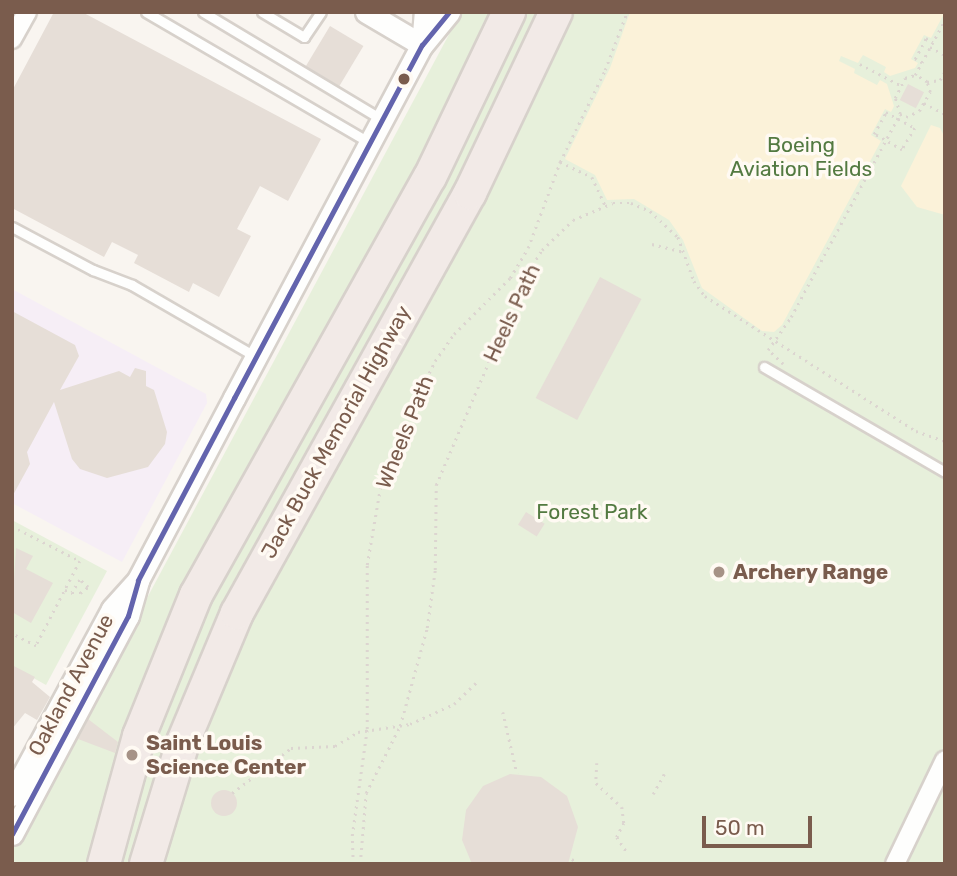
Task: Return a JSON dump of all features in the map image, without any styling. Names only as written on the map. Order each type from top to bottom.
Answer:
[{"type":"highway","name":"Jack Buck Memorial Highway","points":[[104,864],[129,770],[155,692],[196,595],[430,177],[509,12]]},
{"type":"highway","name":"Jack Buck Memorial Highway","points":[[146,864],[168,785],[237,613],[470,193],[556,12]]},
{"type":"highway","points":[[88,864],[129,770]]},
{"type":"highway","points":[[158,864],[168,785]]},
{"type":"street","points":[[12,39],[27,12]]},
{"type":"street","points":[[366,12],[422,45]]},
{"type":"street","name":"Oakland Avenue","points":[[422,45],[425,12]]},
{"type":"street","name":"Oakland Avenue","points":[[12,834],[128,616],[138,580],[256,356],[422,45],[449,12]]},
{"type":"street","name":"Oakland Avenue","points":[[12,795],[112,609],[138,580]]},
{"type":"street","points":[[895,864],[945,760]]},
{"type":"lane","points":[[146,12],[370,143]]},
{"type":"lane","points":[[262,12],[304,37],[321,12]]},
{"type":"lane","points":[[205,13],[382,120]]},
{"type":"lane","points":[[12,227],[93,270],[132,285],[256,356]]},
{"type":"lane","points":[[764,367],[945,472]]},
{"type":"path","name":"Wheels Path","points":[[353,864],[352,836],[367,729],[367,565],[388,467],[415,399],[440,353],[520,264],[542,216],[560,162],[601,78],[626,12]]},
{"type":"path","points":[[928,82],[930,92],[919,111],[906,117],[901,114],[895,98],[902,86],[915,75],[945,20]]},
{"type":"path","points":[[922,63],[915,59],[926,38],[933,42]]},
{"type":"path","points":[[930,47],[945,55]]},
{"type":"path","points":[[860,64],[902,86]]},
{"type":"path","points":[[915,75],[928,82],[940,80],[945,71]]},
{"type":"path","points":[[924,103],[945,114]]},
{"type":"path","points":[[886,112],[915,128],[902,150],[886,141],[874,134],[886,112]]},
{"type":"path","points":[[783,363],[768,350],[901,114]]},
{"type":"path","points":[[560,162],[592,177],[605,205],[631,203],[650,211],[673,230],[701,292],[916,431],[945,441]]},
{"type":"path","name":"Heels Path","points":[[360,864],[366,793],[400,726],[429,620],[435,570],[435,496],[440,475],[533,263],[564,227],[605,205]]},
{"type":"path","points":[[652,244],[685,252]]},
{"type":"path","points":[[12,526],[80,561],[36,646],[12,634]]},
{"type":"path","points":[[65,590],[72,593],[84,592],[88,587],[80,580],[72,593]]},
{"type":"path","points":[[232,793],[291,748],[335,746],[367,729],[400,726],[454,704],[479,680]]},
{"type":"path","points":[[503,712],[517,773]]},
{"type":"path","points":[[597,764],[596,783],[622,807],[624,824],[617,837],[626,851]]},
{"type":"path","points":[[653,794],[664,774]]},
{"type":"path","points":[[572,859],[580,864]]},
{"type":"shaded area","points":[[12,289],[206,394],[207,403],[122,562],[12,503]]},
{"type":"green space","name":"Forest Park","points":[[461,12],[945,12],[945,864],[12,864],[12,850]]},
{"type":"green space","points":[[12,520],[107,571],[46,685],[12,666]]},
{"type":"sand","name":"Boeing Aviation Fields","points":[[630,12],[945,12],[931,38],[924,35],[911,59],[918,63],[915,68],[890,76],[884,72],[886,67],[863,55],[858,63],[841,56],[839,61],[855,69],[854,73],[877,85],[880,80],[887,84],[894,106],[891,112],[885,109],[871,135],[881,141],[782,325],[774,332],[762,331],[702,288],[683,240],[669,220],[634,199],[607,200],[595,175],[565,159],[610,68]]},
{"type":"sand","points":[[931,125],[940,128],[945,138],[945,215],[917,207],[901,186]]},
{"type":"building","points":[[54,12],[82,12],[321,139],[288,201],[260,186],[237,229],[251,236],[219,297],[193,283],[189,292],[134,263],[138,255],[112,242],[104,257],[12,208],[12,91]]},
{"type":"building","points":[[330,26],[363,46],[339,86],[306,66]]},
{"type":"building","points":[[908,84],[924,92],[916,108],[900,100]]},
{"type":"building","points":[[600,277],[641,299],[577,420],[536,398]]},
{"type":"building","points":[[12,311],[75,345],[79,356],[60,390],[119,371],[130,377],[135,368],[146,371],[146,386],[154,390],[167,432],[165,444],[148,467],[107,478],[80,469],[72,459],[54,402],[27,452],[30,464],[12,497]]},
{"type":"building","points":[[526,512],[545,524],[537,536],[518,525]]},
{"type":"building","points":[[16,548],[33,556],[26,569],[53,583],[31,623],[12,612]]},
{"type":"building","points":[[12,665],[35,677],[32,682],[50,697],[37,720],[25,713],[12,729]]},
{"type":"building","points":[[88,719],[118,742],[115,753],[78,739]]},
{"type":"building","points":[[510,774],[541,777],[567,796],[578,827],[568,864],[472,864],[462,840],[466,810],[483,786]]},
{"type":"building","points":[[224,790],[234,793],[237,803],[234,813],[224,816],[214,813],[211,803],[214,793]]},
{"type":"transit line","points":[[12,834],[128,616],[138,580],[234,398],[422,45],[449,12]]},
{"type":"place","name":"Archery Range","points":[[719,572]]},
{"type":"place","name":"Saint Louis Science Center","points":[[132,755]]}]
